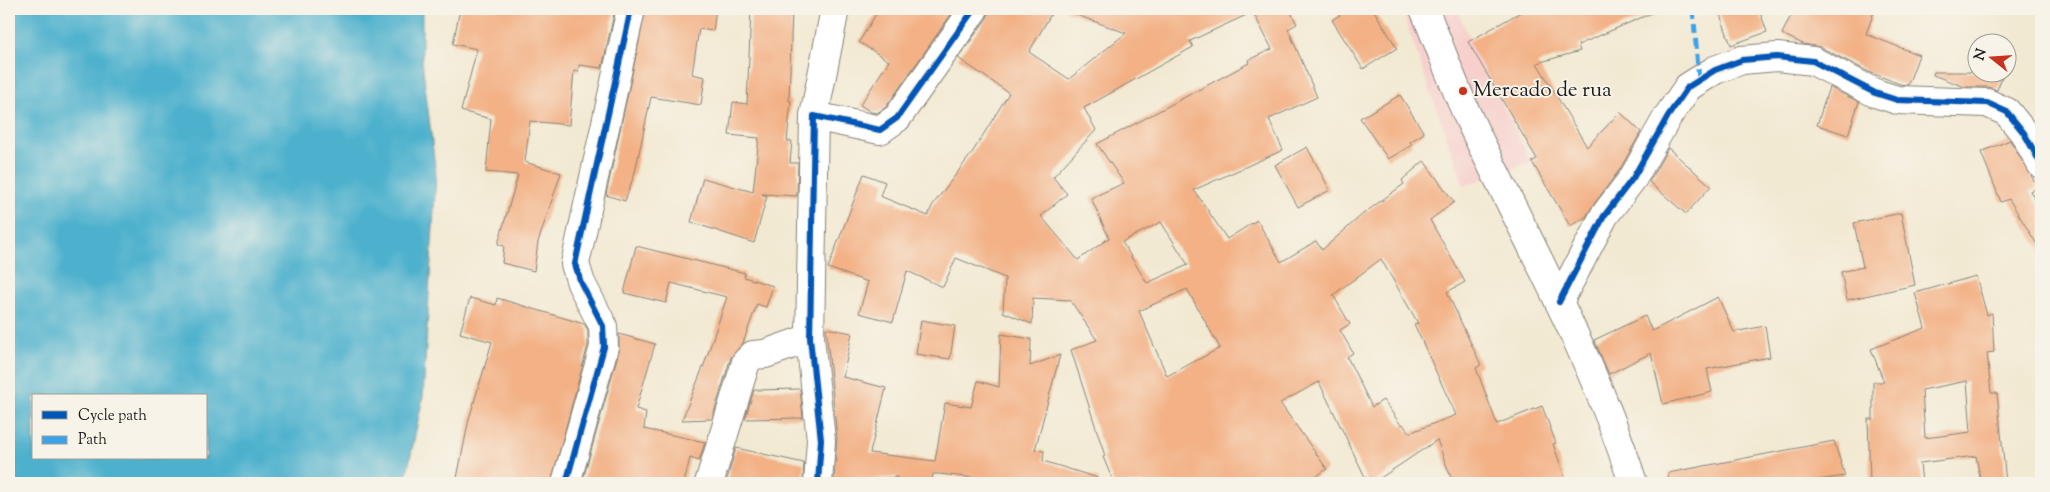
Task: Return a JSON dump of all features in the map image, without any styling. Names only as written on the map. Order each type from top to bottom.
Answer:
[{"type":"street","points":[[566,483],[604,347],[602,326],[581,283],[575,264],[631,9]]},
{"type":"street","points":[[818,483],[821,440],[810,338],[814,116],[835,9]]},
{"type":"street","points":[[814,116],[880,130],[897,118],[974,9]]},
{"type":"street","points":[[1424,9],[1469,118],[1559,302],[1616,431],[1633,483]]},
{"type":"street","points":[[1559,302],[1604,216],[1633,178],[1668,116],[1688,87],[1715,70],[1742,60],[1778,57],[1814,62],[1875,93],[1896,100],[1987,103],[2007,112],[2024,133],[2041,164]]},
{"type":"street","points":[[709,483],[746,362],[753,355],[765,354],[810,338]]},
{"type":"shaded area","name":"Mercado de rua","points":[[1401,9],[1458,9],[1461,20],[1531,162],[1464,186]]},
{"type":"water","points":[[9,9],[422,9],[422,61],[436,175],[423,397],[405,483],[9,483]]},
{"type":"building","points":[[460,9],[615,9],[602,68],[579,65],[578,72],[574,71],[569,125],[530,121],[525,162],[561,173],[538,242],[534,271],[502,263],[504,246],[498,244],[518,175],[486,172],[491,119],[461,111],[477,49],[453,44]]},
{"type":"building","points":[[646,9],[716,9],[713,31],[699,29],[692,74],[705,77],[701,105],[651,97],[635,172],[625,201],[606,195]]},
{"type":"building","points":[[751,9],[792,9],[789,101],[791,101],[787,141],[792,141],[790,163],[798,163],[797,196],[762,194],[767,196],[754,243],[691,222],[703,178],[753,192],[759,138],[729,135],[733,102],[747,104]]},
{"type":"building","points":[[879,9],[955,9],[886,107],[877,113],[871,112],[860,105],[889,61],[859,42]]},
{"type":"building","points":[[989,9],[1054,9],[1029,52],[1069,79],[1126,33],[1066,11],[1067,9],[1289,9],[1297,24],[1288,29],[1317,97],[1269,119],[1283,150],[1194,190],[1227,239],[1257,220],[1281,262],[1316,241],[1322,250],[1363,214],[1404,184],[1402,180],[1424,161],[1454,202],[1430,220],[1465,282],[1447,292],[1481,365],[1476,368],[1497,424],[1542,406],[1556,443],[1553,444],[1567,483],[1453,483],[1437,440],[1373,483],[1368,483],[1319,382],[1280,403],[1327,469],[1307,483],[1114,483],[1103,457],[1105,456],[1071,350],[1097,340],[1070,300],[1033,298],[1032,324],[1003,312],[1005,278],[956,258],[943,287],[907,271],[893,322],[859,313],[868,282],[828,268],[864,174],[885,182],[880,196],[928,216],[932,206],[972,153],[1009,93],[958,58],[987,18]],"holes":[[[1253,12],[1272,49],[1248,60],[1249,63],[1097,144],[1124,183],[1091,198],[1109,238],[1078,260],[1041,216],[1067,194],[1053,177],[1096,130],[1084,108],[1193,47],[1190,41]],[[1161,222],[1188,265],[1147,283],[1122,242]],[[1381,259],[1418,323],[1414,324],[1456,415],[1409,433],[1383,400],[1372,407],[1347,357],[1353,353],[1340,330],[1350,324],[1333,295]],[[1187,289],[1220,348],[1167,376],[1139,311]]]},
{"type":"building","points":[[1349,9],[1373,9],[1397,48],[1363,69],[1332,20]]},
{"type":"building","points":[[1526,9],[1661,9],[1578,45],[1580,51],[1537,63],[1587,147],[1620,112],[1641,132],[1620,169],[1586,217],[1570,226],[1532,162],[1537,159],[1468,42]]},
{"type":"building","points":[[1718,9],[1759,9],[1767,32],[1731,45]]},
{"type":"building","points":[[1794,9],[1875,9],[1866,34],[1919,55],[1908,85],[1900,84],[1869,72],[1820,47],[1803,44],[1782,34]]},
{"type":"building","points":[[1934,72],[1968,72],[1968,82],[2000,82],[1997,90],[1988,87],[1965,87],[1933,75]]},
{"type":"building","points":[[1829,87],[1859,102],[1848,135],[1817,125]]},
{"type":"building","points":[[1400,95],[1424,133],[1410,142],[1412,145],[1388,159],[1360,118]]},
{"type":"building","points":[[2010,140],[2037,188],[2030,191],[2041,210],[2041,251],[2009,199],[2001,202],[1981,152]]},
{"type":"building","points":[[1307,147],[1330,190],[1298,207],[1275,165]]},
{"type":"building","points":[[1668,148],[1711,186],[1686,214],[1649,182]]},
{"type":"building","points":[[1901,213],[1915,285],[1847,300],[1841,272],[1863,267],[1854,223]]},
{"type":"building","points":[[636,246],[745,273],[744,277],[773,286],[766,307],[757,304],[743,343],[731,357],[712,419],[682,420],[705,362],[727,297],[671,283],[666,303],[624,293]]},
{"type":"building","points":[[1976,276],[1987,315],[1992,313],[1994,352],[1987,353],[1991,393],[1997,393],[2006,483],[1981,483],[1976,456],[1920,463],[1922,483],[1870,483],[1868,419],[1873,419],[1873,382],[1884,382],[1871,349],[1925,328],[1915,293]],"holes":[[[1967,381],[1971,432],[1925,438],[1922,390]]]},
{"type":"building","points":[[1718,297],[1734,332],[1765,326],[1770,357],[1707,369],[1712,392],[1663,404],[1651,353],[1609,374],[1594,340],[1645,316],[1652,331]]},
{"type":"building","points":[[470,298],[496,305],[497,298],[584,324],[588,330],[588,345],[551,483],[456,483],[469,419],[492,342],[460,333]]},
{"type":"building","points":[[921,320],[955,326],[950,359],[916,354]]},
{"type":"building","points":[[826,328],[852,333],[843,377],[886,388],[870,453],[935,461],[945,403],[971,407],[978,381],[999,387],[1001,334],[1031,339],[1030,366],[1060,355],[1035,450],[1044,451],[1043,461],[1098,478],[1097,483],[1003,483],[1003,481],[933,474],[932,483],[896,483],[897,477],[853,481],[852,483],[834,483],[837,438]]},
{"type":"building","points":[[619,334],[655,344],[636,409],[646,412],[644,429],[705,442],[699,461],[690,458],[684,483],[582,483],[619,351]]},
{"type":"building","points":[[800,389],[803,418],[745,419],[754,390]]},
{"type":"building","points":[[1834,441],[1845,476],[1798,483],[1669,483],[1668,473]]},
{"type":"building","points":[[736,448],[804,463],[803,483],[726,483]]},
{"type":"marked path","points":[[1693,9],[1699,80]]},
{"type":"cycle path","points":[[566,483],[604,347],[603,326],[581,283],[575,264],[631,9]]},
{"type":"cycle path","points":[[818,483],[821,440],[810,338],[814,116],[880,130],[897,118],[974,9]]},
{"type":"cycle path","points":[[1559,302],[1604,216],[1633,178],[1668,116],[1688,87],[1715,70],[1742,60],[1777,57],[1813,61],[1875,93],[1897,100],[1987,103],[2007,112],[2024,133],[2041,164]]},
{"type":"place","name":"Mercado de rua","points":[[1463,91]]}]
